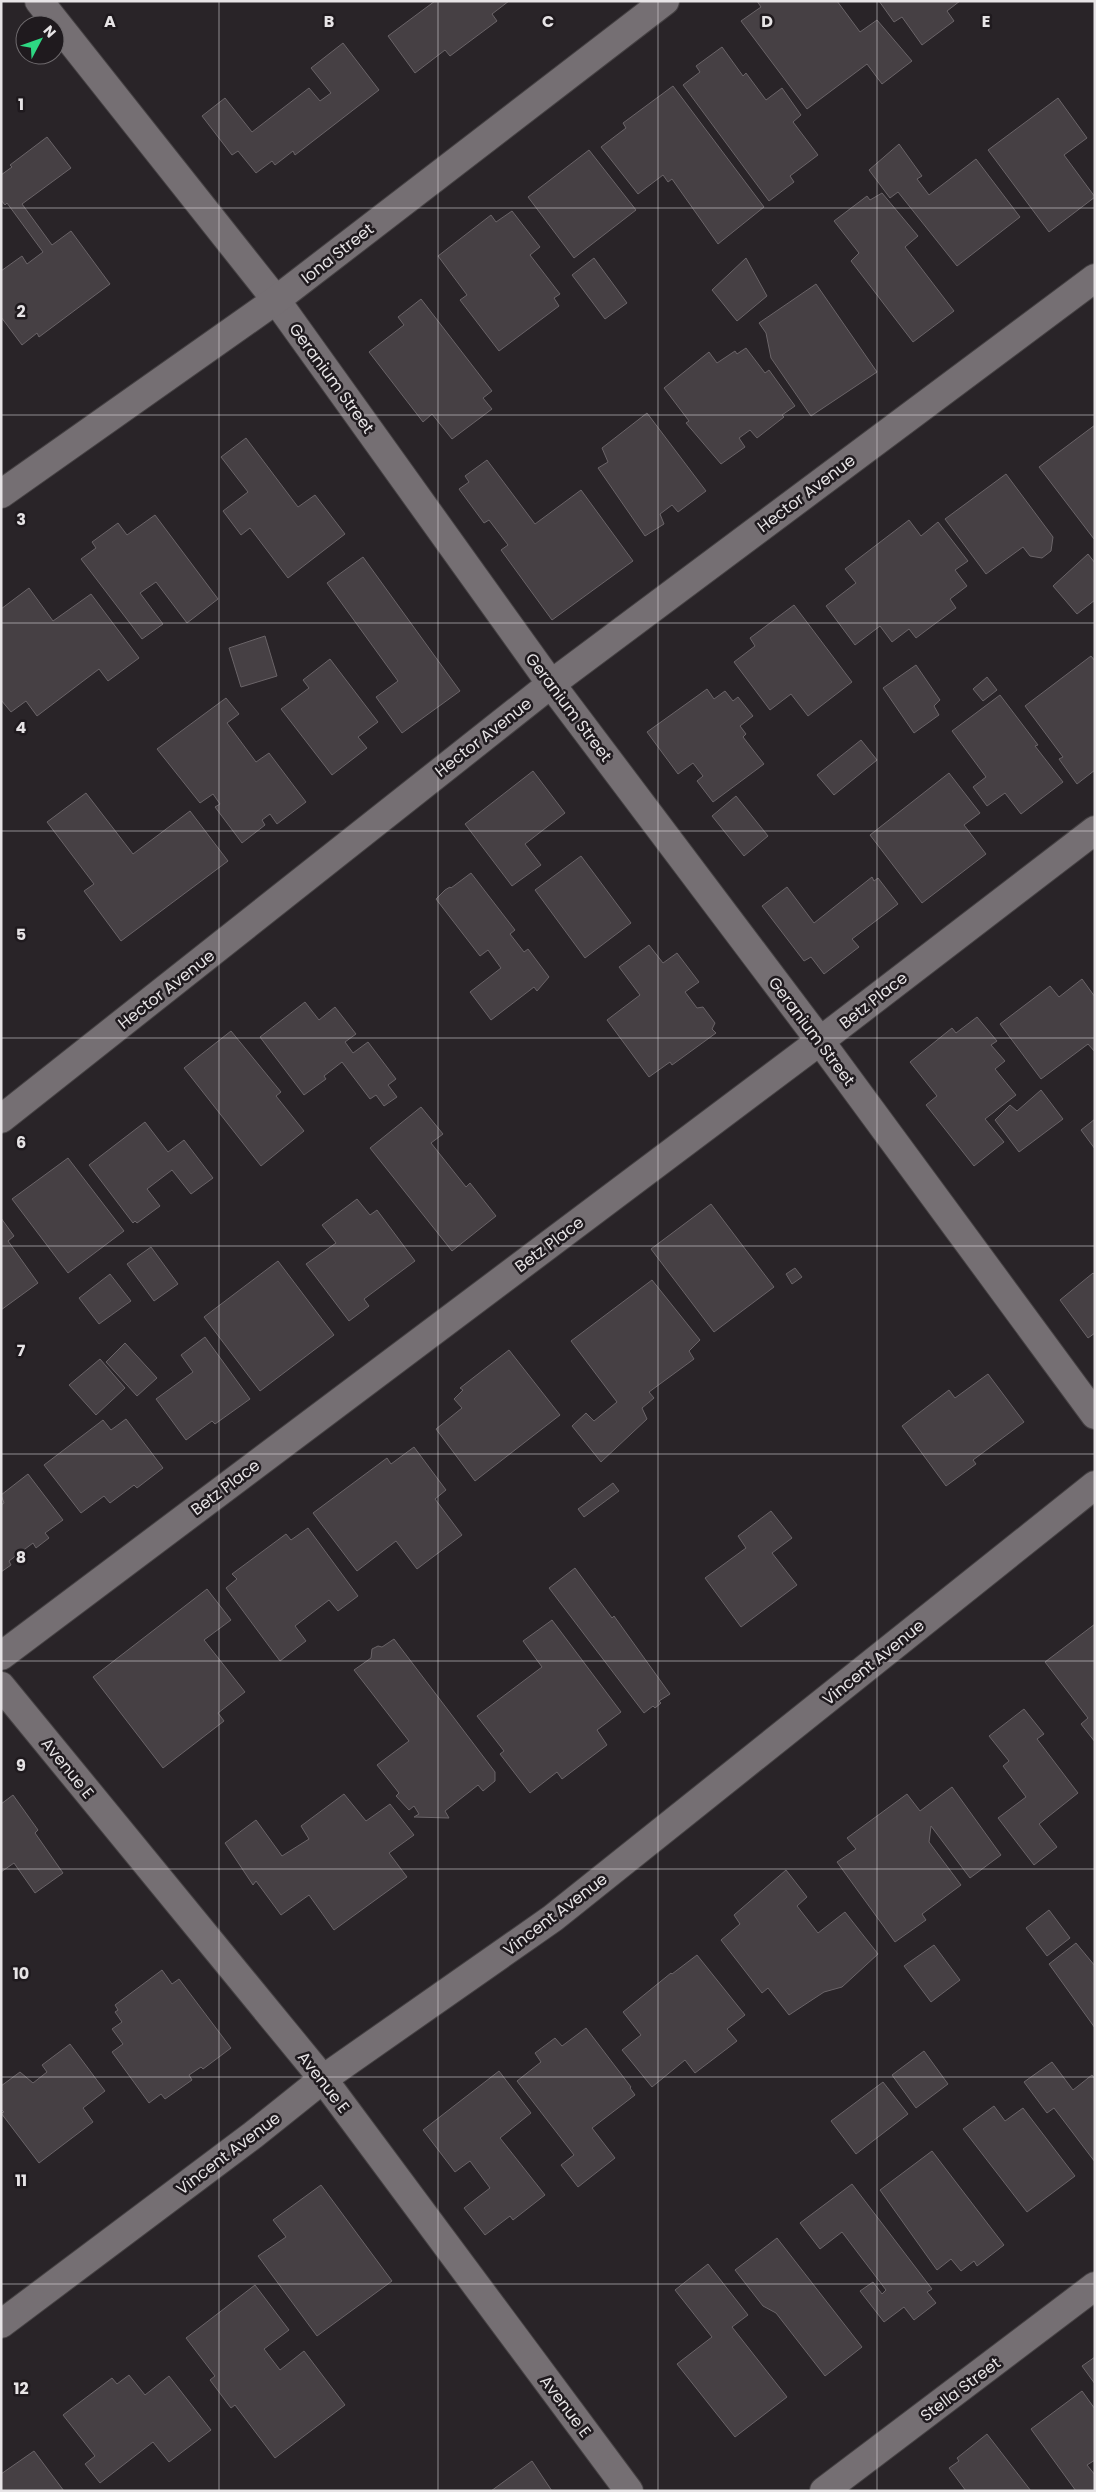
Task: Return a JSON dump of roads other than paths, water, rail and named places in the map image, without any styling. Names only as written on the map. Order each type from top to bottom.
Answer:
[{"type":"street","name":"Geranium Street","points":[[39,1],[276,300],[551,684],[820,1041],[1095,1415]]},
{"type":"street","name":"Iona Street","points":[[1,494],[276,300],[665,1]]},
{"type":"street","name":"Hector Avenue","points":[[1,1119],[551,684],[1095,278]]},
{"type":"street","name":"Betz Place","points":[[1,1656],[820,1041],[1095,830]]},
{"type":"street","name":"Vincent Avenue","points":[[1,2324],[253,2135],[323,2079],[553,1918],[1095,1485]]},
{"type":"street","name":"Avenue E","points":[[2,1690],[323,2079],[629,2491]]},
{"type":"street","name":"Stella Street","points":[[824,2491],[1095,2286]]}]
